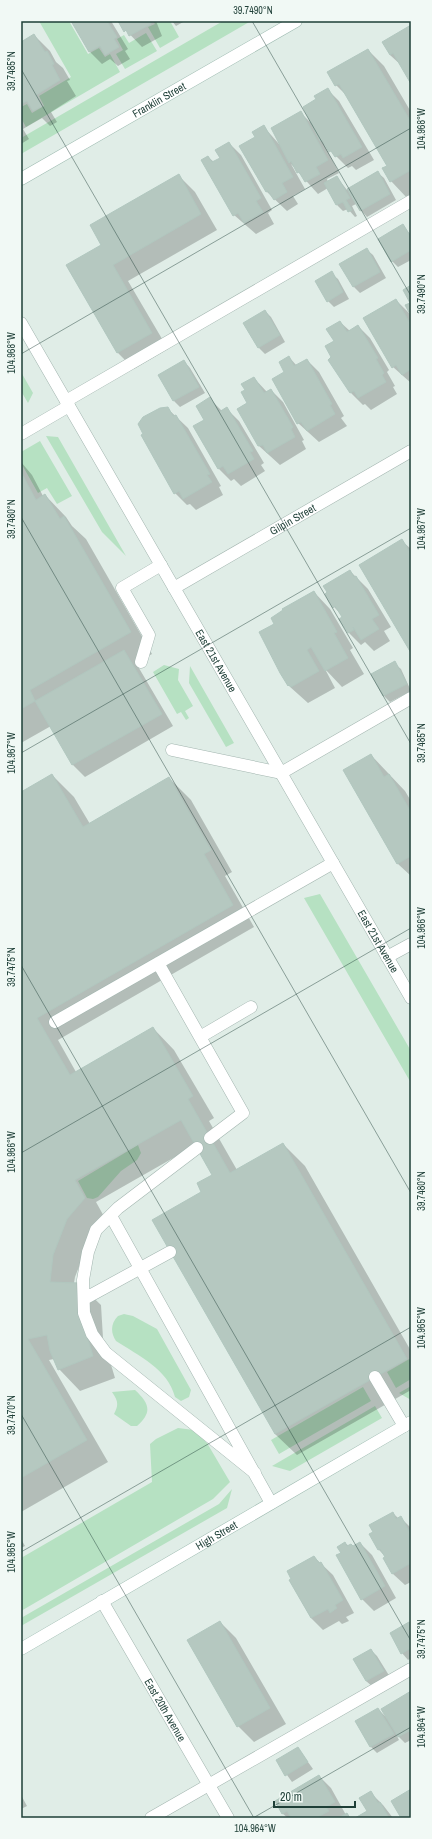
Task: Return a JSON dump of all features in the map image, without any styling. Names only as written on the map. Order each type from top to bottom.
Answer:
[{"type":"street","name":"Franklin Street","points":[[21,179],[296,21]]},
{"type":"street","points":[[21,434],[68,404],[411,201]]},
{"type":"street","name":"East 21st Avenue","points":[[21,322],[411,998]]},
{"type":"street","name":"Gilpin Street","points":[[174,588],[411,452]]},
{"type":"street","points":[[141,662],[149,636],[122,588],[161,565]]},
{"type":"street","points":[[172,750],[281,773],[411,698]]},
{"type":"street","points":[[55,1022],[333,863]]},
{"type":"street","points":[[387,957],[411,944]]},
{"type":"street","points":[[158,963],[243,1113],[210,1138]]},
{"type":"street","points":[[200,1037],[251,1007]]},
{"type":"street","points":[[197,1148],[111,1216],[96,1230],[88,1252],[83,1280],[84,1313],[92,1334],[106,1353],[255,1473]]},
{"type":"street","points":[[111,1216],[271,1503]]},
{"type":"street","points":[[84,1299],[170,1252]]},
{"type":"street","points":[[375,1377],[407,1424]]},
{"type":"street","name":"High Street","points":[[21,1648],[407,1424]]},
{"type":"street","name":"East 20th Avenue","points":[[102,1601],[228,1818]]},
{"type":"street","points":[[151,1818],[411,1669]]},
{"type":"green space","points":[[39,21],[69,21],[88,54],[99,48],[105,57],[110,54],[120,72],[26,127],[21,118],[21,107],[27,104],[32,113],[44,106],[39,96],[71,77]]},
{"type":"green space","points":[[153,21],[170,21],[179,37],[160,48],[148,27],[155,24]]},
{"type":"green space","points":[[223,21],[251,21],[21,154],[21,138]]},
{"type":"green space","points":[[146,33],[157,51],[125,69],[116,54],[123,50],[117,39],[124,35],[129,43]]},
{"type":"green space","points":[[21,372],[33,393],[28,403],[21,391]]},
{"type":"green space","points":[[46,436],[58,437],[126,556],[102,532]]},
{"type":"green space","points":[[40,441],[72,496],[57,504],[47,488],[38,493],[21,463],[21,452]]},
{"type":"green space","points":[[164,665],[179,669],[178,680],[193,706],[185,711],[189,718],[186,720],[181,712],[177,714],[153,672]]},
{"type":"green space","points":[[190,666],[234,743],[226,747],[189,683]]},
{"type":"green space","points":[[320,894],[411,1051],[411,1083],[304,898]]},
{"type":"green space","points":[[138,1145],[141,1153],[137,1160],[121,1171],[98,1197],[93,1199],[87,1198],[78,1181]]},
{"type":"green space","points":[[124,1314],[133,1316],[157,1329],[191,1390],[189,1397],[181,1401],[175,1397],[166,1379],[152,1364],[116,1341],[112,1328],[118,1316]]},
{"type":"green space","points":[[411,1358],[411,1379],[396,1388],[387,1372]]},
{"type":"green space","points":[[411,1386],[411,1400],[399,1393]]},
{"type":"green space","points":[[363,1387],[371,1401],[279,1454],[271,1440]]},
{"type":"green space","points":[[135,1390],[146,1403],[147,1412],[137,1426],[131,1426],[114,1414],[117,1408],[117,1403],[112,1392]]},
{"type":"green space","points":[[375,1406],[382,1418],[290,1471],[272,1466]]},
{"type":"green space","points":[[178,1428],[194,1430],[207,1443],[230,1482],[213,1499],[21,1611],[21,1558],[152,1482],[150,1444],[156,1439]]},
{"type":"green space","points":[[232,1489],[227,1508],[21,1626],[21,1618],[219,1504]]},
{"type":"building","points":[[71,21],[107,21],[117,37],[114,39],[119,47],[105,55],[100,46],[89,52]]},
{"type":"building","points":[[118,21],[150,21],[151,24],[129,36],[126,30],[124,32]]},
{"type":"building","points":[[411,25],[411,84],[393,53],[390,55],[382,42]]},
{"type":"building","points":[[34,34],[45,52],[47,51],[60,80],[36,95],[42,106],[33,111],[27,101],[21,104],[21,42]]},
{"type":"building","points":[[368,49],[411,122],[411,170],[390,182],[382,168],[387,166],[339,84],[335,86],[327,72]]},
{"type":"building","points":[[328,88],[362,147],[343,158],[341,154],[335,157],[331,151],[329,152],[322,140],[320,141],[303,107],[316,99],[314,96]]},
{"type":"building","points":[[301,111],[328,160],[316,167],[320,174],[305,182],[299,172],[297,173],[291,161],[289,163],[271,128]]},
{"type":"building","points":[[264,125],[293,177],[282,183],[287,192],[274,200],[268,191],[266,192],[239,146],[255,137],[252,132]]},
{"type":"building","points":[[229,142],[261,198],[256,201],[263,212],[244,223],[238,213],[233,216],[201,160],[208,156],[212,162],[220,158],[215,150]]},
{"type":"building","points":[[378,171],[390,194],[360,211],[347,189]]},
{"type":"building","points":[[179,174],[201,214],[113,265],[152,333],[117,353],[66,265],[101,245],[90,225]]},
{"type":"building","points":[[337,176],[350,198],[346,200],[352,210],[348,212],[343,202],[336,205],[324,183]]},
{"type":"building","points":[[403,224],[411,237],[411,250],[391,262],[378,239]]},
{"type":"building","points":[[367,248],[380,272],[353,287],[339,264]]},
{"type":"building","points":[[332,271],[343,292],[327,302],[315,281]]},
{"type":"building","points":[[411,285],[411,316],[405,305],[410,303],[403,290]]},
{"type":"building","points":[[396,299],[411,325],[411,369],[402,375],[396,365],[392,368],[363,318]]},
{"type":"building","points":[[265,310],[280,335],[258,348],[243,323]]},
{"type":"building","points":[[340,321],[347,332],[358,325],[378,358],[376,359],[384,373],[382,375],[386,382],[358,398],[354,391],[350,393],[328,360],[331,357],[325,346],[334,341],[326,329]]},
{"type":"building","points":[[289,356],[294,366],[307,359],[332,404],[330,405],[335,414],[307,431],[301,422],[297,424],[272,379],[284,372],[279,362]]},
{"type":"building","points":[[184,360],[199,387],[173,401],[158,375]]},
{"type":"building","points":[[254,377],[264,393],[271,389],[293,427],[291,429],[295,437],[267,453],[263,445],[258,446],[237,409],[247,403],[241,392],[245,390],[241,384]]},
{"type":"building","points":[[210,397],[219,412],[227,407],[253,451],[250,452],[254,459],[228,474],[223,466],[218,469],[193,426],[204,420],[196,406]]},
{"type":"building","points":[[168,407],[173,416],[176,415],[210,474],[207,475],[212,482],[183,499],[179,491],[174,494],[141,435],[143,434],[138,424],[143,417],[160,408]]},
{"type":"building","points":[[21,472],[36,500],[45,494],[60,519],[64,516],[131,632],[30,690],[35,701],[21,709]]},
{"type":"building","points":[[402,539],[411,554],[411,653],[359,565]]},
{"type":"building","points":[[350,570],[354,577],[356,576],[379,615],[372,619],[379,629],[361,640],[353,627],[354,630],[348,633],[339,619],[342,617],[335,606],[333,608],[325,594],[327,592],[323,586]]},
{"type":"building","points":[[314,591],[337,632],[334,633],[348,658],[325,671],[311,647],[307,650],[319,671],[291,687],[289,685],[288,686],[280,673],[259,632],[274,624],[271,618],[283,610],[282,609]]},
{"type":"building","points":[[124,650],[162,714],[72,765],[35,701]]},
{"type":"building","points":[[395,661],[407,684],[383,696],[371,674]]},
{"type":"building","points":[[371,754],[384,777],[389,774],[411,812],[411,856],[397,864],[343,770]]},
{"type":"building","points":[[52,774],[83,827],[169,777],[211,850],[204,854],[233,905],[37,1018],[70,1075],[153,1027],[193,1096],[188,1099],[230,1173],[283,1143],[407,1359],[275,1434],[152,1220],[201,1192],[197,1183],[212,1175],[181,1120],[75,1180],[85,1198],[67,1219],[53,1255],[50,1282],[80,1283],[81,1315],[93,1356],[58,1370],[50,1351],[47,1335],[28,1339],[87,1440],[21,1478],[21,792]]},
{"type":"building","points":[[393,1512],[396,1519],[401,1516],[411,1535],[411,1563],[392,1574],[383,1558],[385,1557],[380,1549],[378,1550],[369,1534],[373,1532],[369,1525]]},
{"type":"building","points":[[345,1542],[347,1546],[351,1544],[353,1546],[360,1542],[385,1586],[361,1600],[336,1555],[341,1553],[337,1547]]},
{"type":"building","points":[[314,1556],[319,1563],[321,1562],[343,1600],[335,1605],[337,1608],[330,1613],[328,1609],[311,1618],[289,1580],[291,1579],[287,1571]]},
{"type":"building","points":[[220,1621],[270,1708],[237,1727],[187,1640]]},
{"type":"building","points":[[409,1622],[411,1626],[411,1648],[401,1654],[390,1633]]},
{"type":"building","points":[[371,1649],[384,1671],[366,1681],[353,1659]]},
{"type":"building","points":[[411,1691],[411,1730],[398,1737],[381,1709]]},
{"type":"building","points":[[378,1708],[394,1734],[370,1747],[355,1721]]},
{"type":"building","points":[[298,1747],[308,1762],[285,1776],[276,1760]]},
{"type":"building","points":[[319,1775],[335,1802],[326,1807],[329,1811],[316,1818],[291,1818],[287,1811],[282,1814],[275,1801]]},
{"type":"building","points":[[411,1789],[411,1818],[401,1818],[391,1801]]},
{"type":"building","points":[[371,1791],[378,1803],[380,1802],[389,1818],[355,1818],[367,1811],[359,1798]]},
{"type":"building","points":[[347,1813],[350,1818],[340,1818],[340,1817]]}]
